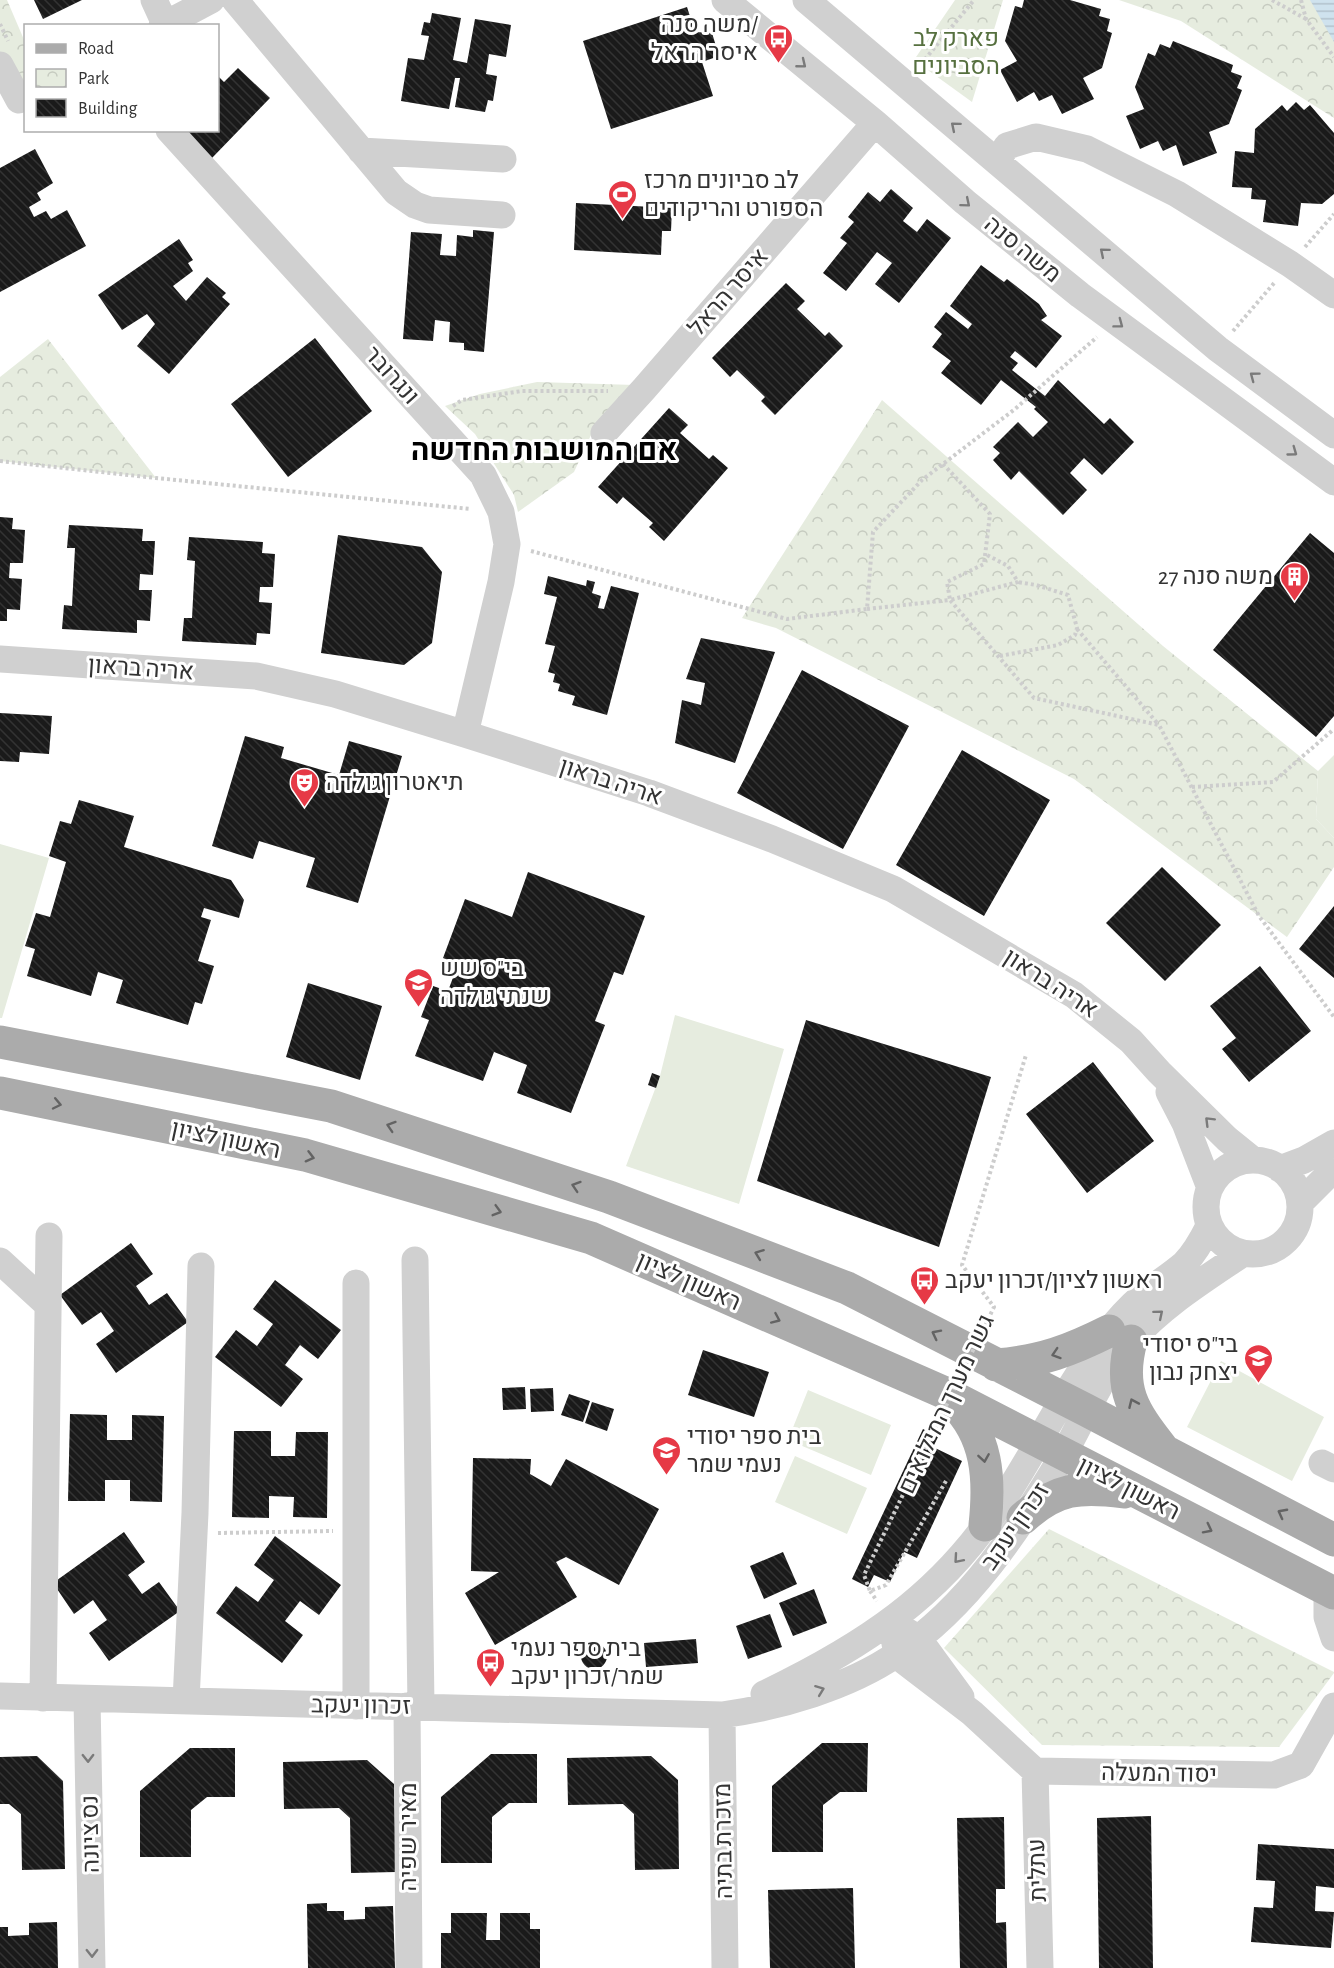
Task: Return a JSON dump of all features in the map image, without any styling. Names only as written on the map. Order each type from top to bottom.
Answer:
[{"type":"main road","name":"ראשון לציון","points":[[0,1042],[330,1106],[609,1197],[847,1288],[1334,1540]]},
{"type":"main road","name":"ראשון לציון","points":[[0,1093],[306,1155],[591,1238],[943,1392],[1330,1591]]},
{"type":"main road","points":[[996,1365],[1053,1356],[1120,1336],[1126,1359],[1125,1378],[1129,1393],[1143,1424],[1165,1452]]},
{"type":"main road","points":[[943,1392],[965,1413],[977,1432],[986,1479],[986,1525]]},
{"type":"main road","points":[[1023,1518],[1039,1504],[1056,1494],[1104,1489],[1140,1494]]},
{"type":"street","points":[[160,16],[211,0]]},
{"type":"street","points":[[235,0],[396,192],[415,205],[429,210],[502,215]]},
{"type":"street","name":"משה סנה","points":[[724,0],[875,123],[965,202],[1111,318],[1334,482]]},
{"type":"street","name":"משה סנה","points":[[806,0],[1218,349],[1334,435]]},
{"type":"street","points":[[0,65],[15,102]]},
{"type":"street","name":"איסר הראל","points":[[604,434],[875,123]]},
{"type":"street","name":"ונגרובר","points":[[171,132],[483,475],[501,512],[507,544],[501,582],[465,734]]},
{"type":"street","points":[[997,161],[1007,146],[1036,137],[1087,149],[1177,194],[1290,264],[1334,295]]},
{"type":"street","points":[[361,151],[503,159]]},
{"type":"street","name":"אריה בראון","points":[[0,659],[256,676],[335,694],[650,793],[772,839],[893,889],[1074,994],[1131,1041],[1227,1139],[1253,1160]]},
{"type":"street","name":"אריה בראון","points":[[1159,1072],[1185,1123],[1210,1188]]},
{"type":"street","points":[[1280,1169],[1304,1160],[1334,1143]]},
{"type":"street","points":[[1258,1160],[1280,1169],[1287,1174],[1296,1188],[1300,1203],[1299,1217],[1284,1243],[1272,1251],[1257,1255],[1242,1254],[1217,1239],[1209,1226],[1206,1210],[1207,1194],[1215,1179],[1227,1168],[1242,1161],[1258,1160]]},
{"type":"street","points":[[1300,1203],[1334,1168]]},
{"type":"street","name":"זכרון יעקב","points":[[0,1696],[722,1715],[762,1708],[811,1694],[851,1678],[908,1646],[943,1617],[976,1580],[1011,1538],[1023,1518],[1051,1448],[1075,1405],[1112,1365],[1120,1336],[1141,1297],[1185,1263],[1201,1242],[1209,1226]]},
{"type":"street","points":[[42,1698],[49,1236]]},
{"type":"street","name":"זכרון יעקב","points":[[1120,1336],[1154,1317],[1242,1254]]},
{"type":"street","name":"מאיר שפיה","points":[[409,1968],[414,1706],[415,1260]]},
{"type":"street","points":[[0,1261],[48,1305]]},
{"type":"street","points":[[194,1702],[201,1266]]},
{"type":"street","points":[[356,1283],[356,1706]]},
{"type":"street","name":"זכרון יעקב","points":[[722,1715],[810,1671],[859,1643],[920,1598],[945,1574],[1051,1448]]},
{"type":"street","points":[[194,1702],[198,1574],[196,1523]]},
{"type":"street","points":[[1330,1591],[1327,1617],[1334,1638]]},
{"type":"street","points":[[891,1621],[928,1681],[972,1713],[1035,1771]]},
{"type":"street","name":"נס ציונה","points":[[87,1699],[92,1968]]},
{"type":"street","name":"יסוד המעלה","points":[[1035,1771],[1274,1775],[1301,1765],[1334,1706]]},
{"type":"street","name":"מזכרת בתיה","points":[[722,1715],[724,1968]]},
{"type":"street","name":"עתלית","points":[[1035,1771],[1040,1968]]},
{"type":"path","points":[[904,83],[974,0]]},
{"type":"path","points":[[1272,0],[1306,19]]},
{"type":"path","points":[[1301,0],[1306,19],[1334,57]]},
{"type":"path","points":[[867,609],[873,532],[922,480],[1015,409],[1094,342],[1111,318]]},
{"type":"path","points":[[432,420],[462,400],[510,393],[644,390]]},
{"type":"path","points":[[0,461],[168,480],[501,512]]},
{"type":"path","points":[[943,464],[990,514],[984,564],[947,582],[950,600],[1034,698],[1159,725]]},
{"type":"path","points":[[507,544],[787,619],[950,600],[1018,582],[1036,585],[1068,596],[1077,628],[1159,725],[1259,916],[1334,1017]]},
{"type":"path","points":[[986,554],[1008,566],[1018,582]]},
{"type":"path","points":[[999,656],[1058,645],[1075,635],[1077,628]]},
{"type":"path","points":[[1191,787],[1273,782],[1334,729]]},
{"type":"path","name":"גשר מערך המילואים","points":[[946,1481],[886,1585],[870,1590],[864,1575],[994,1307],[962,1265],[1026,1055]]},
{"type":"path","points":[[196,1523],[356,1531]]},
{"type":"green space","points":[[0,0],[7,0],[24,40],[24,94],[0,58]]},
{"type":"green space","name":"פארק לב הסביונים","points":[[955,0],[1003,0],[972,102],[914,60]]},
{"type":"green space","points":[[1119,0],[1334,0],[1334,118],[1181,21]]},
{"type":"green space","points":[[48,339],[156,478],[0,461],[0,377]]},
{"type":"green space","points":[[537,382],[635,385],[591,435],[574,472],[518,512],[514,495],[475,434],[445,406],[480,394]]},
{"type":"green space","points":[[882,400],[1163,646],[1318,771],[1316,819],[1334,838],[1334,867],[1287,937],[1074,779],[776,628],[742,618]]},
{"type":"green space","points":[[1334,755],[1334,838],[1316,819],[1318,771]]},
{"type":"green space","points":[[0,844],[49,858],[2,1018],[0,1018]]},
{"type":"green space","points":[[675,1015],[784,1049],[739,1204],[626,1166],[660,1076]]},
{"type":"green space","points":[[1221,1361],[1324,1417],[1292,1481],[1187,1427]]},
{"type":"green space","points":[[808,1390],[891,1425],[871,1475],[788,1440]]},
{"type":"green space","points":[[795,1456],[867,1488],[847,1534],[775,1502]]},
{"type":"green space","points":[[1049,1529],[1334,1673],[1279,1747],[1042,1745],[944,1648]]},
{"type":"water","points":[[1310,0],[1334,0],[1334,42]]},
{"type":"building","points":[[34,0],[82,0],[43,19]]},
{"type":"building","points":[[1024,0],[1070,0],[1101,9],[1099,16],[1110,19],[1107,31],[1112,33],[1102,68],[1083,78],[1094,99],[1062,114],[1052,95],[1039,101],[1034,92],[1017,102],[1000,70],[1017,61],[1005,41],[1015,6],[1022,8]]},
{"type":"building","points":[[687,7],[695,32],[712,33],[719,56],[702,62],[713,96],[611,129],[583,41]]},
{"type":"building","points":[[432,13],[461,18],[453,60],[467,63],[475,19],[511,25],[506,57],[489,54],[486,74],[497,76],[493,101],[488,100],[485,112],[455,107],[460,78],[455,78],[449,109],[401,101],[408,58],[424,60],[429,36],[421,35],[424,22],[430,23]]},
{"type":"building","points":[[1173,41],[1233,65],[1231,72],[1242,76],[1237,88],[1242,90],[1229,124],[1209,132],[1217,153],[1183,166],[1176,145],[1163,151],[1158,141],[1140,149],[1126,116],[1144,109],[1135,87],[1148,53],[1155,56],[1160,44],[1170,48]]},
{"type":"building","points":[[238,68],[270,98],[212,158],[186,132],[219,132],[219,77],[224,82]]},
{"type":"building","points":[[1296,102],[1304,110],[1310,105],[1334,133],[1334,194],[1322,204],[1301,203],[1298,226],[1263,222],[1266,200],[1251,199],[1252,188],[1232,187],[1235,151],[1254,153],[1255,129],[1282,105],[1287,111]]},
{"type":"building","points":[[35,149],[53,183],[37,193],[41,200],[29,207],[34,217],[46,211],[51,219],[67,210],[86,246],[0,292],[0,168]]},
{"type":"building","points":[[891,189],[913,208],[903,221],[917,232],[927,219],[951,238],[899,303],[875,284],[892,263],[877,252],[846,291],[823,273],[847,243],[840,238],[854,222],[848,217],[868,192],[880,202]]},
{"type":"building","name":"לב סביונים מרכז הספורט והריקודים","points":[[576,203],[672,208],[671,231],[662,231],[661,255],[574,250]]},
{"type":"building","points":[[473,230],[494,232],[484,352],[464,350],[464,343],[449,342],[450,322],[435,320],[433,341],[403,339],[411,232],[442,234],[440,255],[456,256],[457,235],[473,237]]},
{"type":"building","points":[[179,239],[193,260],[188,263],[193,271],[173,286],[186,301],[207,277],[226,293],[222,297],[230,304],[169,374],[137,346],[155,324],[147,314],[122,330],[98,295]]},
{"type":"building","points":[[981,265],[1004,282],[1007,279],[1039,304],[1047,316],[1041,320],[1062,336],[1036,368],[1015,351],[1010,357],[1018,363],[1012,370],[1045,396],[1058,380],[1104,424],[1110,418],[1134,442],[1102,475],[1084,458],[1070,473],[1087,490],[1063,515],[1019,471],[1011,480],[993,460],[1000,453],[993,447],[1018,422],[1033,437],[1048,422],[1034,409],[1036,407],[1001,380],[981,405],[941,373],[951,361],[932,347],[942,334],[934,327],[946,312],[968,329],[972,324],[950,306]]},
{"type":"building","points":[[786,283],[805,301],[797,309],[825,336],[829,332],[843,346],[775,415],[761,401],[765,397],[737,370],[730,377],[712,358]]},
{"type":"building","points":[[315,338],[372,411],[288,477],[231,404]]},
{"type":"building","points":[[669,408],[688,425],[680,433],[709,459],[713,455],[728,468],[664,541],[649,527],[653,523],[623,497],[617,504],[598,487]]},
{"type":"building","points":[[0,517],[13,518],[12,529],[25,530],[23,563],[10,563],[9,578],[22,579],[20,610],[7,609],[7,621],[0,621]]},
{"type":"building","points":[[69,525],[143,529],[142,541],[155,541],[153,575],[140,574],[139,590],[152,590],[150,621],[137,620],[137,633],[62,629],[64,605],[72,606],[75,548],[67,548]]},
{"type":"building","name":"משה סנה 27","points":[[1310,533],[1334,553],[1334,716],[1316,737],[1213,650]]},
{"type":"building","points":[[338,535],[422,547],[442,572],[432,643],[404,665],[321,653]]},
{"type":"building","points":[[189,537],[263,542],[262,553],[275,554],[273,587],[260,587],[259,602],[272,603],[270,634],[257,633],[256,645],[182,641],[184,618],[192,618],[195,561],[187,560]]},
{"type":"building","points":[[548,576],[586,586],[587,580],[595,582],[592,593],[601,596],[598,608],[604,609],[611,586],[639,593],[607,715],[572,705],[575,696],[558,691],[560,684],[553,682],[555,674],[548,672],[555,646],[545,644],[557,597],[544,594]]},
{"type":"building","points":[[701,638],[775,652],[735,763],[675,743],[682,700],[701,705],[705,683],[686,679]]},
{"type":"building","points":[[802,670],[909,726],[843,849],[737,793]]},
{"type":"building","points":[[0,713],[52,716],[49,754],[20,752],[19,762],[0,761]]},
{"type":"building","name":"תיאטרון גולדה","points":[[245,736],[284,747],[281,758],[339,775],[349,741],[402,756],[358,903],[306,887],[315,858],[259,841],[253,859],[212,846]]},
{"type":"building","points":[[962,750],[1050,800],[984,916],[896,865]]},
{"type":"building","points":[[79,800],[134,816],[124,847],[231,880],[244,900],[239,918],[204,908],[201,917],[211,920],[198,961],[214,966],[202,1004],[195,1002],[188,1025],[116,1003],[123,980],[98,972],[91,996],[27,976],[35,949],[25,946],[36,913],[50,917],[66,862],[49,856],[60,821],[71,824]]},
{"type":"building","points":[[1162,867],[1221,925],[1165,981],[1106,923]]},
{"type":"building","points":[[528,872],[645,916],[623,975],[614,972],[595,1021],[605,1025],[571,1113],[517,1093],[527,1065],[494,1052],[483,1081],[415,1056],[429,1020],[421,1017],[433,986],[448,991],[458,964],[443,958],[465,899],[512,917]]},
{"type":"building","points":[[1334,906],[1334,978],[1299,949]]},
{"type":"building","points":[[1260,966],[1311,1031],[1249,1082],[1222,1049],[1236,1038],[1210,1006]]},
{"type":"building","points":[[308,983],[382,1006],[360,1080],[286,1057]]},
{"type":"building","points":[[806,1020],[991,1077],[939,1247],[757,1181]]},
{"type":"building","points":[[1093,1062],[1154,1141],[1087,1193],[1026,1114]]},
{"type":"building","points":[[652,1073],[660,1076],[656,1088],[648,1085]]},
{"type":"building","points":[[131,1243],[153,1274],[136,1286],[149,1305],[167,1293],[188,1322],[116,1373],[96,1344],[114,1331],[101,1312],[82,1325],[60,1295]]},
{"type":"building","points":[[275,1280],[341,1330],[318,1359],[300,1345],[285,1365],[303,1379],[281,1407],[215,1357],[236,1330],[257,1346],[273,1324],[253,1309]]},
{"type":"building","points":[[703,1350],[769,1372],[754,1417],[688,1395]]},
{"type":"building","points":[[525,1387],[526,1409],[503,1410],[502,1388]]},
{"type":"building","points":[[553,1388],[554,1411],[531,1412],[530,1389]]},
{"type":"building","points":[[569,1394],[590,1401],[583,1422],[561,1415]]},
{"type":"building","points":[[592,1402],[614,1409],[607,1431],[585,1423]]},
{"type":"building","points":[[70,1414],[107,1415],[107,1440],[132,1440],[132,1415],[164,1416],[162,1502],[130,1501],[130,1480],[105,1480],[105,1501],[68,1501]]},
{"type":"building","points":[[923,1429],[938,1437],[933,1447],[962,1461],[917,1558],[904,1552],[890,1582],[874,1575],[868,1587],[852,1579]]},
{"type":"building","points":[[234,1431],[271,1431],[271,1456],[295,1456],[296,1432],[328,1432],[327,1518],[293,1517],[294,1497],[269,1496],[269,1518],[232,1517]]},
{"type":"building","points":[[473,1458],[531,1459],[530,1474],[551,1486],[566,1459],[659,1509],[619,1585],[566,1557],[556,1562],[577,1597],[495,1645],[465,1593],[499,1572],[471,1571]]},
{"type":"building","points":[[124,1532],[145,1562],[128,1575],[142,1594],[159,1582],[180,1611],[109,1661],[89,1633],[107,1620],[93,1600],[74,1614],[53,1583]]},
{"type":"building","points":[[275,1536],[341,1585],[319,1615],[300,1601],[285,1621],[303,1635],[282,1663],[216,1613],[236,1586],[258,1602],[274,1580],[254,1565]]},
{"type":"building","points":[[783,1552],[797,1584],[764,1599],[750,1566]]},
{"type":"building","points":[[814,1589],[827,1623],[793,1636],[779,1603]]},
{"type":"building","points":[[770,1614],[782,1647],[748,1659],[736,1626]]},
{"type":"building","points":[[696,1639],[698,1663],[646,1667],[644,1643]]},
{"type":"building","points":[[594,1643],[603,1647],[607,1656],[603,1665],[594,1669],[585,1665],[581,1656],[585,1647]]},
{"type":"building","points":[[822,1743],[868,1743],[867,1792],[840,1792],[823,1805],[823,1852],[772,1852],[772,1786]]},
{"type":"building","points":[[190,1748],[235,1748],[235,1797],[207,1797],[191,1810],[191,1857],[140,1857],[140,1791]]},
{"type":"building","points":[[491,1754],[537,1754],[537,1803],[509,1803],[492,1817],[492,1863],[441,1863],[441,1797]]},
{"type":"building","points":[[37,1756],[63,1781],[65,1869],[22,1870],[21,1814],[9,1804],[0,1804],[0,1757]]},
{"type":"building","points":[[651,1756],[678,1780],[679,1869],[635,1870],[634,1814],[623,1804],[568,1805],[567,1758]]},
{"type":"building","points":[[367,1760],[394,1784],[396,1872],[351,1873],[350,1818],[339,1808],[284,1809],[283,1762]]},
{"type":"building","points":[[1151,1816],[1153,1968],[1099,1968],[1097,1818]]},
{"type":"building","points":[[1004,1817],[1005,1889],[996,1889],[996,1923],[1006,1922],[1007,1968],[960,1968],[957,1818]]},
{"type":"building","points":[[1258,1844],[1334,1849],[1334,1888],[1316,1886],[1315,1911],[1334,1912],[1331,1948],[1251,1942],[1254,1907],[1273,1908],[1275,1881],[1256,1880]]},
{"type":"building","points":[[853,1888],[855,1968],[770,1968],[768,1890]]},
{"type":"building","points":[[327,1903],[327,1911],[344,1911],[344,1920],[365,1919],[365,1907],[393,1906],[395,1968],[308,1968],[307,1904]]},
{"type":"building","points":[[451,1913],[487,1913],[486,1940],[500,1940],[500,1913],[530,1913],[530,1929],[540,1929],[540,1968],[441,1968],[441,1933],[451,1933]]},
{"type":"building","points":[[57,1922],[58,1968],[0,1968],[0,1927],[8,1927],[8,1936],[29,1935],[29,1923]]},
{"type":"place","name":"משה סנה/ איסר הראל","points":[[779,64]]},
{"type":"place","name":"לב סביונים מרכז הספורט והריקודים","points":[[623,220]]},
{"type":"place","name":"משה סנה 27","points":[[1294,602]]},
{"type":"place","name":"תיאטרון גולדה","points":[[305,808]]},
{"type":"place","name":"בי\"ס שש שנתי גולדה","points":[[419,1008]]},
{"type":"place","name":"ראשון לציון/זכרון יעקב","points":[[924,1306]]},
{"type":"place","name":"בי\"ס יסודי יצחק נבון","points":[[1259,1384]]},
{"type":"place","name":"בית ספר יסודי נעמי שמר","points":[[666,1476]]},
{"type":"place","name":"בית ספר נעמי שמר/זכרון יעקב","points":[[490,1688]]},
{"type":"district","name":"אם המושבות החדשה","points":[[544,450]]}]
